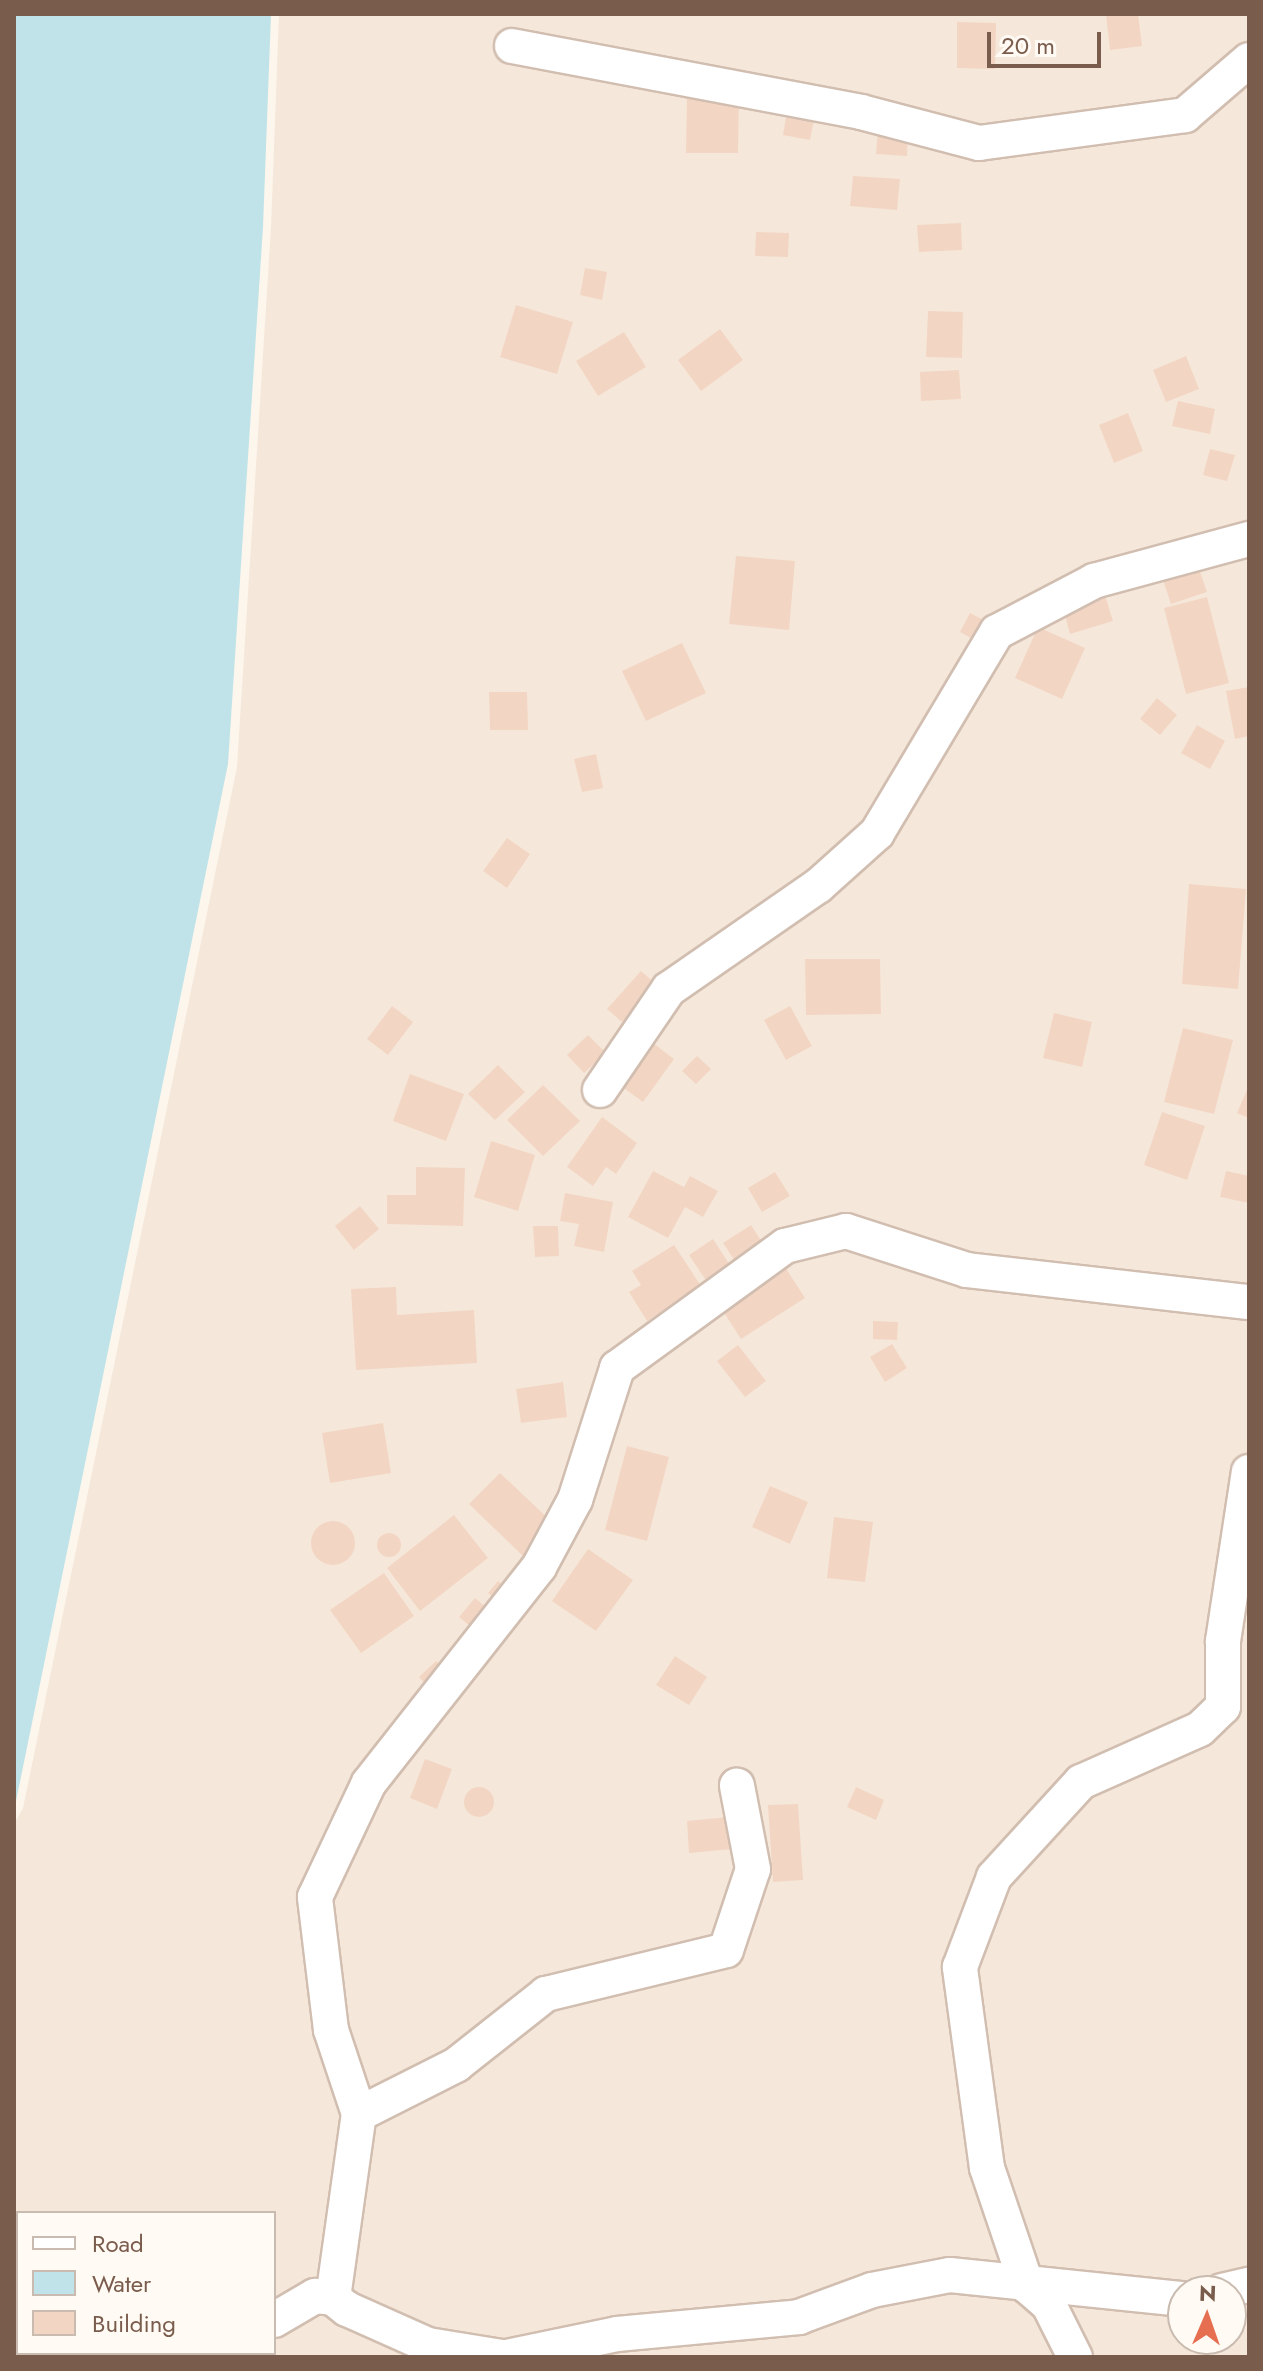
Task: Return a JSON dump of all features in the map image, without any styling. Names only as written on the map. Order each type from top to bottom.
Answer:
[{"type":"street","points":[[512,46],[845,109],[979,143],[1185,115],[1249,60]]},
{"type":"street","points":[[600,1090],[669,989],[818,886],[877,833],[997,632],[1094,581],[1249,539]]},
{"type":"street","points":[[333,2298],[359,2114],[331,2030],[315,1897],[369,1783],[539,1567],[575,1500],[617,1368],[785,1246],[846,1231],[967,1270],[1249,1302]]},
{"type":"street","points":[[1075,2357],[1049,2305],[1027,2286],[987,2168],[960,1967],[994,1877],[1081,1782],[1200,1729],[1223,1707],[1223,1641],[1249,1472]]},
{"type":"street","points":[[359,2114],[456,2065],[546,1994],[726,1950],[753,1869],[737,1786]]},
{"type":"street","points":[[276,2319],[315,2296],[333,2298],[347,2309],[428,2345],[504,2357],[617,2334],[799,2317],[872,2290],[950,2275],[1027,2286],[1167,2298]]},
{"type":"shaded area","points":[[279,14],[1249,14],[1249,2357],[14,2357],[14,1824],[23,1808],[237,767],[271,227]]},
{"type":"water","points":[[14,14],[271,14],[263,227],[228,764],[14,1811]]},
{"type":"building","points":[[1106,14],[1138,14],[1142,46],[1110,50]]},
{"type":"building","points":[[957,22],[996,23],[995,69],[957,68]]},
{"type":"building","points":[[687,96],[739,97],[738,153],[686,153]]},
{"type":"building","points":[[788,104],[816,109],[810,140],[783,135]]},
{"type":"building","points":[[878,129],[908,131],[907,156],[876,154]]},
{"type":"building","points":[[853,176],[900,179],[897,210],[850,206]]},
{"type":"building","points":[[961,223],[962,250],[919,252],[917,225]]},
{"type":"building","points":[[756,232],[789,233],[788,257],[755,256]]},
{"type":"building","points":[[585,268],[607,272],[602,300],[580,295]]},
{"type":"building","points":[[516,305],[573,322],[557,374],[500,357]]},
{"type":"building","points":[[928,311],[963,312],[962,358],[926,357]]},
{"type":"building","points":[[720,329],[743,360],[701,391],[678,360]]},
{"type":"building","points":[[624,332],[646,367],[598,396],[576,361]]},
{"type":"building","points":[[1186,356],[1199,389],[1166,402],[1153,370]]},
{"type":"building","points":[[959,370],[961,399],[921,401],[920,372]]},
{"type":"building","points":[[1178,401],[1215,409],[1210,434],[1172,426]]},
{"type":"building","points":[[1128,413],[1143,451],[1114,463],[1099,425]]},
{"type":"building","points":[[1210,449],[1235,455],[1227,481],[1203,475]]},
{"type":"building","points":[[736,556],[795,561],[789,630],[729,624]]},
{"type":"building","points":[[1196,560],[1207,592],[1171,604],[1160,571]]},
{"type":"building","points":[[1104,592],[1113,621],[1070,634],[1062,604]]},
{"type":"building","points":[[1207,597],[1229,683],[1186,694],[1164,608]]},
{"type":"building","points":[[970,613],[991,624],[980,643],[960,632]]},
{"type":"building","points":[[1038,627],[1085,648],[1062,699],[1015,678]]},
{"type":"building","points":[[682,643],[706,693],[646,721],[622,671]]},
{"type":"building","points":[[1249,687],[1249,736],[1235,739],[1226,691]]},
{"type":"building","points":[[489,692],[527,692],[528,730],[490,730]]},
{"type":"building","points":[[1157,698],[1177,715],[1160,735],[1140,719]]},
{"type":"building","points":[[1197,725],[1225,741],[1210,769],[1181,753]]},
{"type":"building","points":[[596,754],[603,788],[582,792],[574,759]]},
{"type":"building","points":[[507,838],[530,854],[507,888],[483,871]]},
{"type":"building","points":[[1189,884],[1246,889],[1238,989],[1182,984]]},
{"type":"building","points":[[805,959],[880,959],[881,1014],[806,1015]]},
{"type":"building","points":[[641,971],[656,984],[622,1022],[607,1009]]},
{"type":"building","points":[[392,1006],[413,1022],[388,1055],[367,1039]]},
{"type":"building","points":[[790,1006],[812,1046],[786,1060],[764,1020]]},
{"type":"building","points":[[1054,1013],[1092,1022],[1082,1067],[1043,1058]]},
{"type":"building","points":[[1183,1028],[1233,1040],[1214,1114],[1164,1102]]},
{"type":"building","points":[[588,1035],[606,1053],[584,1073],[567,1055]]},
{"type":"building","points":[[653,1043],[674,1059],[643,1102],[621,1086]]},
{"type":"building","points":[[697,1056],[711,1069],[696,1084],[682,1071]]},
{"type":"building","points":[[498,1065],[525,1092],[495,1120],[468,1094]]},
{"type":"building","points":[[410,1074],[464,1094],[446,1141],[393,1121]]},
{"type":"building","points":[[543,1085],[580,1121],[543,1156],[507,1120]]},
{"type":"building","points":[[1249,1085],[1249,1118],[1237,1113]]},
{"type":"building","points":[[1162,1112],[1205,1126],[1187,1180],[1144,1165]]},
{"type":"building","points":[[602,1117],[637,1143],[616,1174],[606,1167],[593,1186],[567,1167]]},
{"type":"building","points":[[491,1141],[535,1155],[518,1211],[474,1197]]},
{"type":"building","points":[[416,1167],[465,1168],[463,1226],[387,1224],[387,1195],[416,1195]]},
{"type":"building","points":[[653,1171],[684,1187],[690,1176],[718,1191],[703,1217],[685,1207],[668,1238],[628,1217]]},
{"type":"building","points":[[1226,1171],[1249,1176],[1249,1203],[1220,1197]]},
{"type":"building","points":[[775,1172],[790,1196],[762,1212],[748,1188]]},
{"type":"building","points":[[565,1193],[613,1202],[604,1252],[574,1246],[579,1224],[560,1221]]},
{"type":"building","points":[[360,1206],[379,1229],[354,1250],[335,1226]]},
{"type":"building","points":[[751,1225],[767,1250],[739,1267],[723,1243]]},
{"type":"building","points":[[533,1226],[558,1226],[559,1256],[535,1257]]},
{"type":"building","points":[[713,1239],[733,1270],[709,1285],[689,1255]]},
{"type":"building","points":[[674,1245],[701,1286],[647,1321],[629,1292],[641,1285],[632,1271]]},
{"type":"building","points":[[785,1267],[805,1298],[741,1339],[721,1308]]},
{"type":"building","points":[[396,1287],[397,1315],[474,1310],[477,1363],[356,1370],[351,1289]]},
{"type":"building","points":[[873,1321],[898,1322],[897,1340],[873,1339]]},
{"type":"building","points":[[892,1344],[907,1368],[885,1382],[870,1357]]},
{"type":"building","points":[[738,1345],[766,1381],[745,1397],[717,1361]]},
{"type":"building","points":[[563,1382],[567,1417],[521,1423],[516,1389]]},
{"type":"building","points":[[383,1423],[391,1473],[330,1483],[322,1433]]},
{"type":"building","points":[[627,1446],[669,1457],[647,1541],[605,1530]]},
{"type":"building","points":[[500,1473],[555,1525],[524,1557],[469,1504]]},
{"type":"building","points":[[770,1486],[808,1502],[790,1544],[752,1527]]},
{"type":"building","points":[[454,1515],[488,1558],[420,1611],[387,1568]]},
{"type":"building","points":[[834,1517],[873,1522],[865,1582],[827,1578]]},
{"type":"building","points":[[333,1521],[348,1528],[355,1543],[348,1558],[333,1565],[318,1558],[311,1543],[318,1528]]},
{"type":"building","points":[[389,1533],[397,1537],[401,1545],[397,1553],[389,1557],[381,1553],[377,1545],[381,1537]]},
{"type":"building","points":[[588,1549],[633,1580],[596,1631],[552,1601]]},
{"type":"building","points":[[384,1573],[414,1616],[361,1653],[330,1610]]},
{"type":"building","points":[[498,1581],[513,1593],[503,1606],[488,1593]]},
{"type":"building","points":[[475,1598],[496,1616],[480,1634],[459,1617]]},
{"type":"building","points":[[675,1656],[707,1677],[689,1705],[656,1685]]},
{"type":"building","points":[[436,1661],[449,1674],[432,1691],[419,1677]]},
{"type":"building","points":[[425,1759],[452,1769],[437,1809],[410,1798]]},
{"type":"building","points":[[479,1787],[489,1792],[494,1802],[489,1812],[479,1817],[469,1812],[464,1802],[469,1792]]},
{"type":"building","points":[[856,1787],[884,1800],[876,1820],[847,1807]]},
{"type":"building","points":[[798,1804],[803,1880],[773,1882],[768,1805]]},
{"type":"building","points":[[728,1817],[732,1849],[689,1853],[687,1821]]}]
